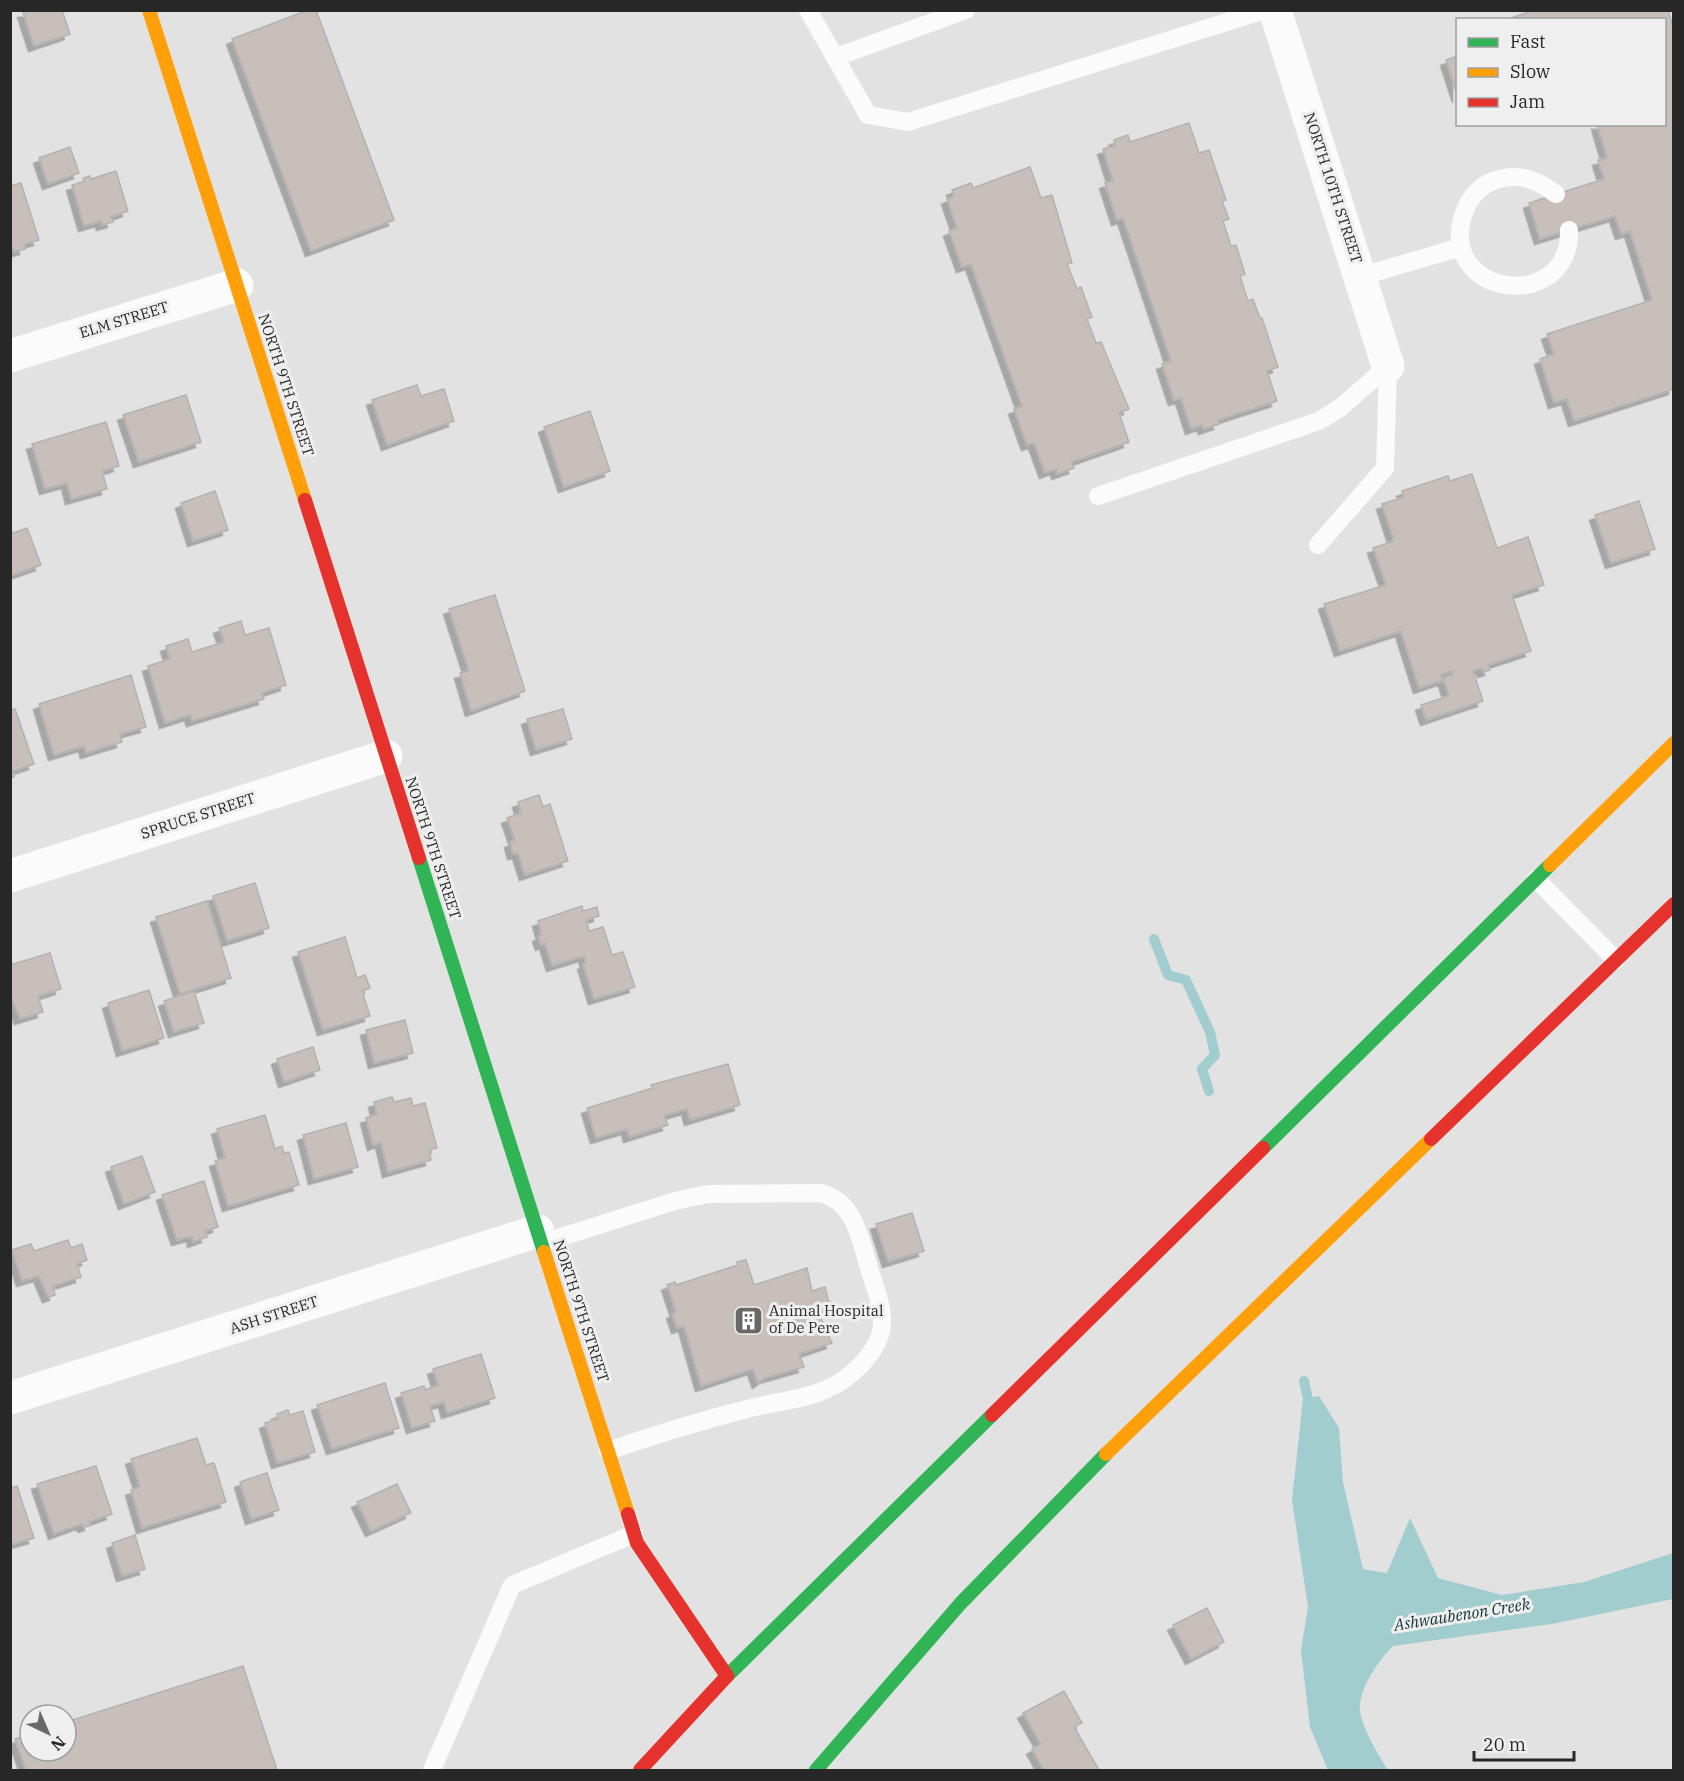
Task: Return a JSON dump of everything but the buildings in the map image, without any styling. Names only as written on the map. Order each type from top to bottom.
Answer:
[{"type":"main road","name":"NORTH 9TH STREET","points":[[149,10],[634,1534],[643,1552],[727,1676]]},
{"type":"main road","points":[[640,1770],[727,1676],[1674,743]]},
{"type":"main road","points":[[816,1770],[960,1604],[1105,1455],[1674,904]]},
{"type":"street","name":"NORTH 10TH STREET","points":[[1275,10],[1362,276],[1388,366]]},
{"type":"street","name":"ELM STREET","points":[[10,356],[237,285]]},
{"type":"street","name":"SPRUCE STREET","points":[[10,876],[386,756]]},
{"type":"street","name":"ASH STREET","points":[[10,1398],[540,1237]]},
{"type":"lane","points":[[808,10],[868,115],[908,122],[1265,10]]},
{"type":"lane","points":[[836,57],[966,10]]},
{"type":"lane","points":[[1556,195],[1539,181],[1522,177],[1504,177],[1487,184],[1473,195],[1464,211],[1459,228],[1461,247],[1469,263],[1482,276],[1498,285],[1517,287],[1535,284],[1551,274],[1563,260],[1570,243],[1569,230]]},
{"type":"lane","points":[[1362,276],[1461,247]]},
{"type":"lane","points":[[1098,496],[1319,421],[1340,408],[1388,366]]},
{"type":"lane","points":[[1318,545],[1385,468],[1388,366]]},
{"type":"lane","points":[[1536,879],[1616,960]]},
{"type":"lane","points":[[540,1237],[708,1194],[821,1193],[836,1197],[848,1210],[857,1227],[880,1309],[882,1329],[874,1349],[859,1366],[828,1389],[680,1426],[608,1451]]},
{"type":"lane","points":[[432,1770],[512,1585],[634,1534]]},
{"type":"water","name":"Ashwaubenon Creek","points":[[1319,1396],[1339,1428],[1343,1482],[1363,1569],[1387,1573],[1410,1518],[1438,1578],[1502,1595],[1584,1582],[1673,1553],[1673,1599],[1552,1624],[1393,1646],[1370,1676],[1360,1702],[1361,1718],[1371,1742],[1388,1770],[1328,1770],[1310,1727],[1301,1650],[1308,1607],[1292,1500],[1303,1399]]},
{"type":"waterway","points":[[1154,939],[1168,975],[1186,980],[1210,1032],[1215,1055],[1202,1069],[1209,1091]]},
{"type":"waterway","points":[[1304,1381],[1311,1413]]},
{"type":"traffic: fast","points":[[419,858],[544,1252]]},
{"type":"traffic: fast","points":[[1263,1148],[1550,865]]},
{"type":"traffic: fast","points":[[727,1676],[992,1415]]},
{"type":"traffic: fast","points":[[816,1770],[960,1604],[1106,1454]]},
{"type":"traffic: slow","points":[[149,10],[305,500]]},
{"type":"traffic: slow","points":[[1550,865],[1674,743]]},
{"type":"traffic: slow","points":[[1106,1454],[1431,1139]]},
{"type":"traffic: slow","points":[[544,1252],[628,1514]]},
{"type":"traffic: jam","points":[[305,500],[419,858]]},
{"type":"traffic: jam","points":[[1431,1139],[1674,904]]},
{"type":"traffic: jam","points":[[992,1415],[1263,1148]]},
{"type":"traffic: jam","points":[[628,1514],[637,1543],[727,1676],[640,1770]]},
{"type":"place","name":"Animal Hospital of De Pere","points":[[748,1320]]}]
